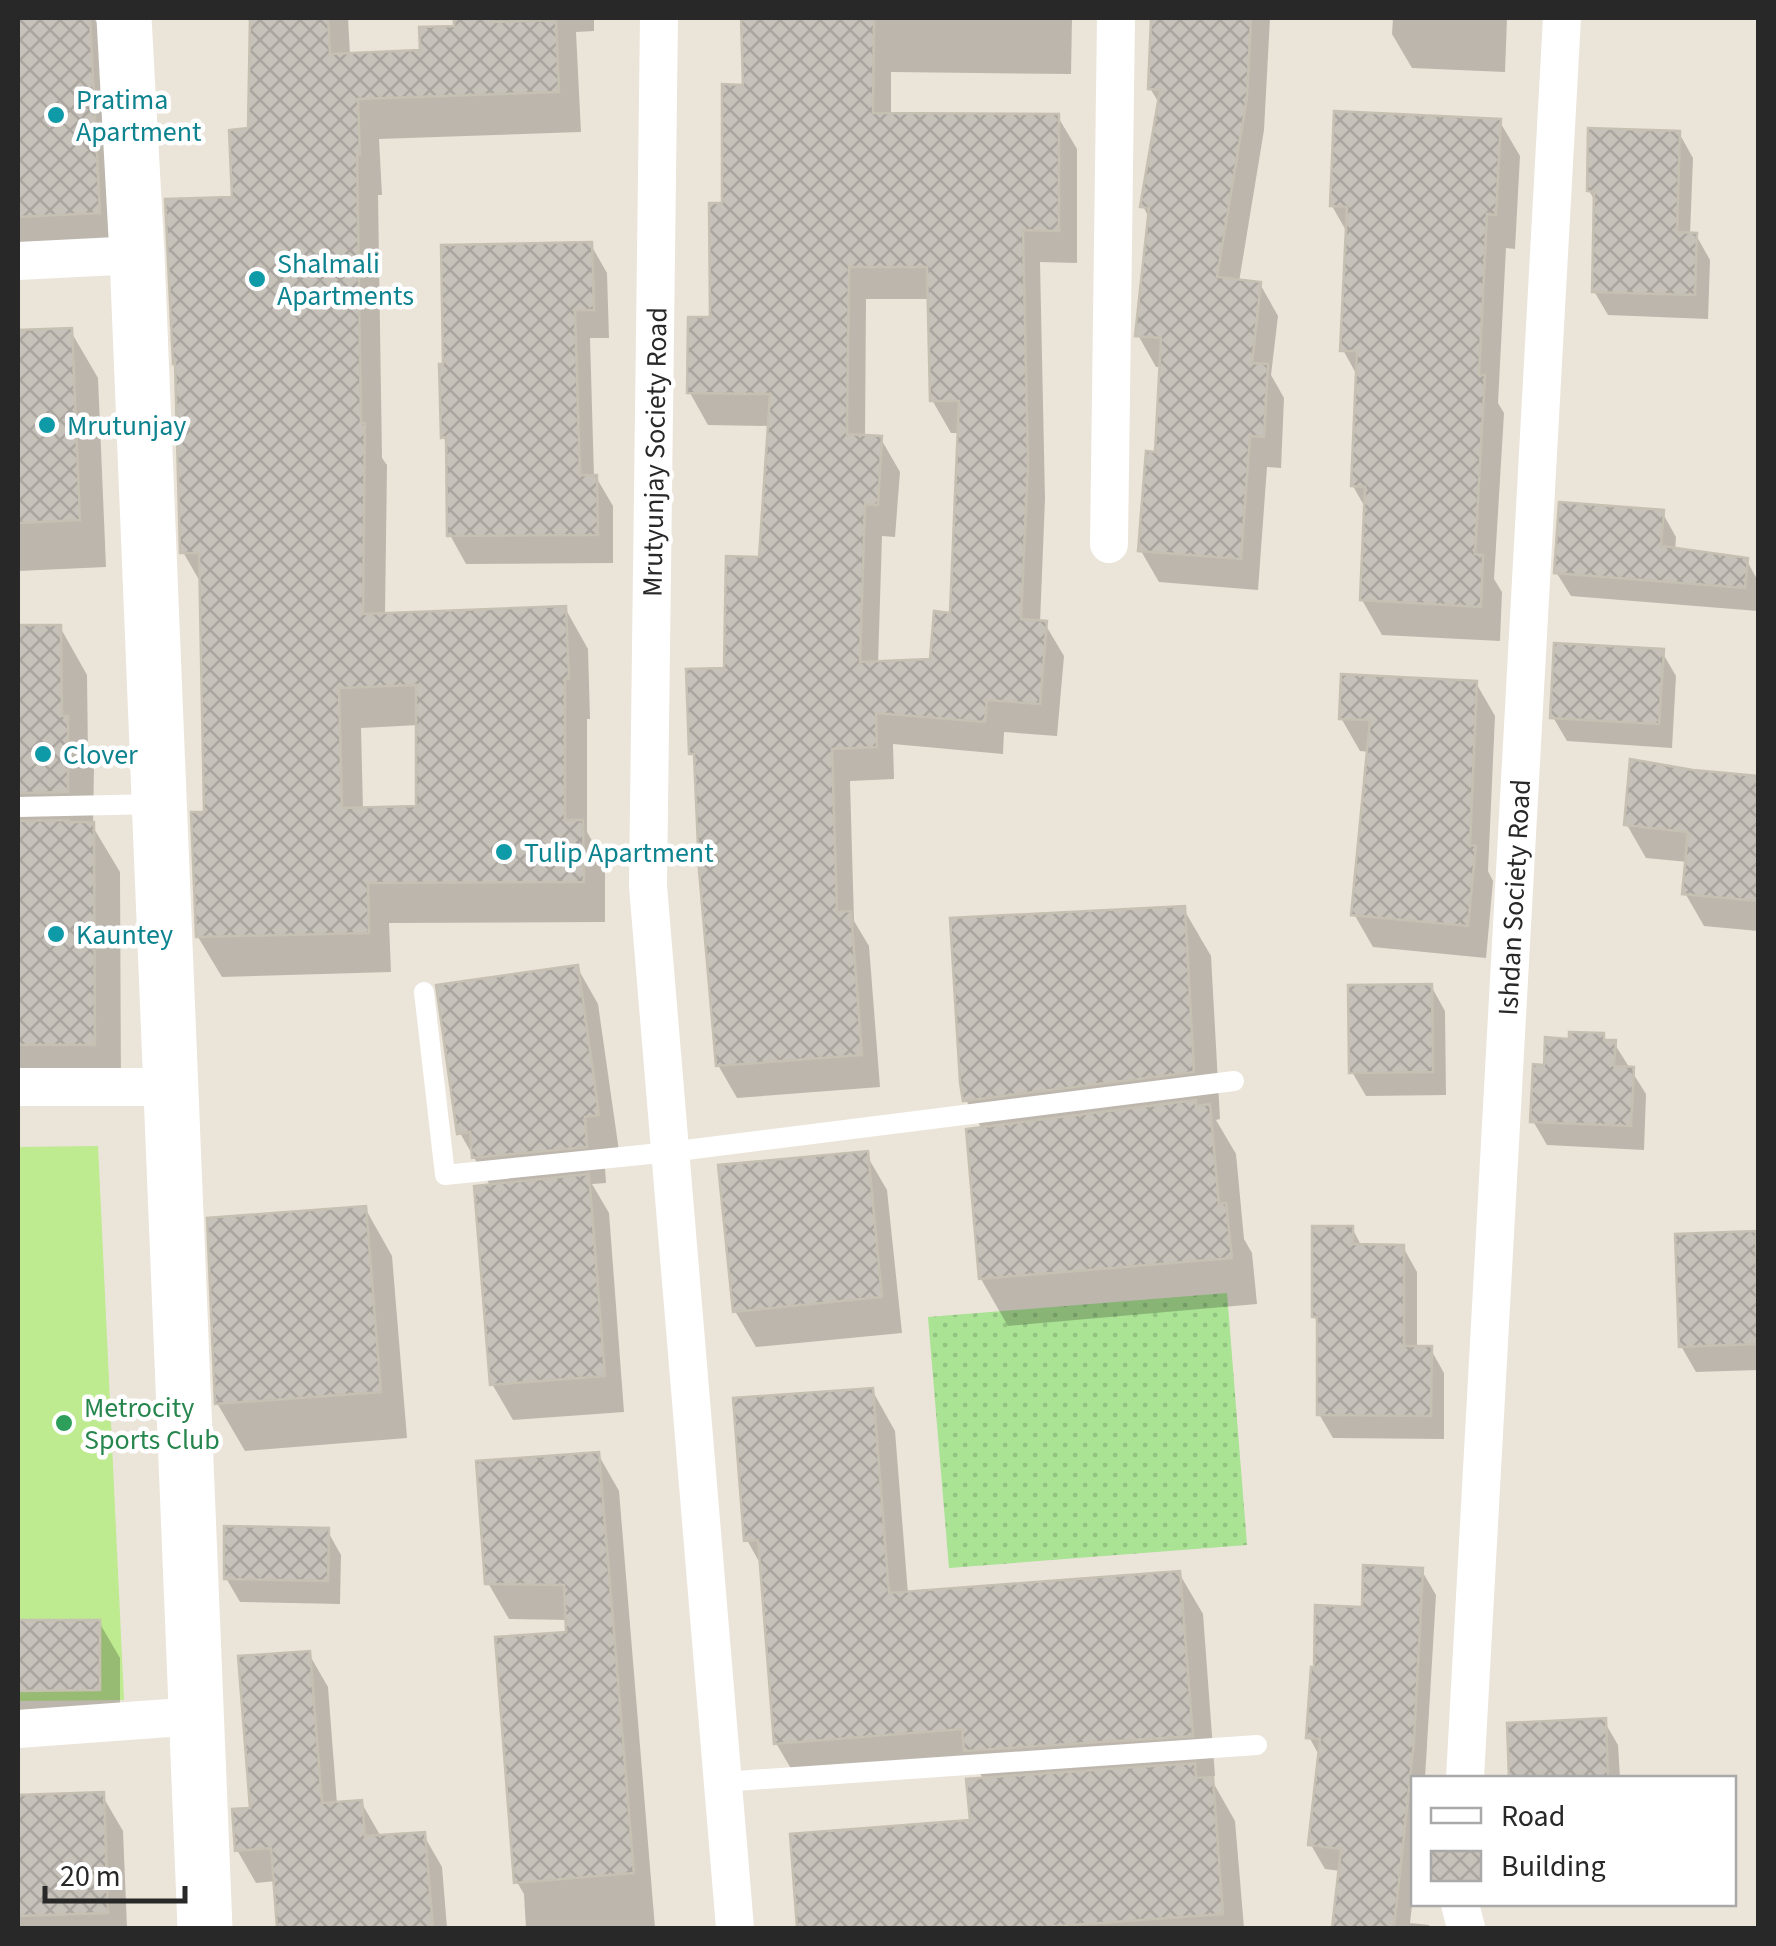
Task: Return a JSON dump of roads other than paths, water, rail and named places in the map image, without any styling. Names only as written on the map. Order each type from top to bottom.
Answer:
[{"type":"street","points":[[124,18],[205,1928]]},
{"type":"street","name":"Mrutyunjay Society Road","points":[[659,18],[648,886],[734,1928]]},
{"type":"street","points":[[1109,544],[1116,18]]},
{"type":"street","name":"Ishdan Society Road","points":[[1465,1776],[1562,18]]},
{"type":"street","points":[[18,261],[137,255]]},
{"type":"street","points":[[18,1087],[171,1087]]},
{"type":"street","points":[[18,1729],[196,1716]]},
{"type":"lane","points":[[18,806],[160,804]]},
{"type":"lane","points":[[424,992],[445,1175],[670,1152],[1234,1081]]},
{"type":"lane","points":[[722,1782],[1257,1745]]},
{"type":"place","name":"Pratima Apartment","points":[[56,115]]},
{"type":"place","name":"Shalmali Apartments","points":[[257,279]]},
{"type":"place","name":"Mrutunjay","points":[[47,425]]},
{"type":"place","name":"Clover","points":[[43,754]]},
{"type":"place","name":"Tulip Apartment","points":[[504,852]]},
{"type":"place","name":"Kauntey","points":[[56,934]]},
{"type":"place","name":"Metrocity Sports Club","points":[[64,1423]]}]
